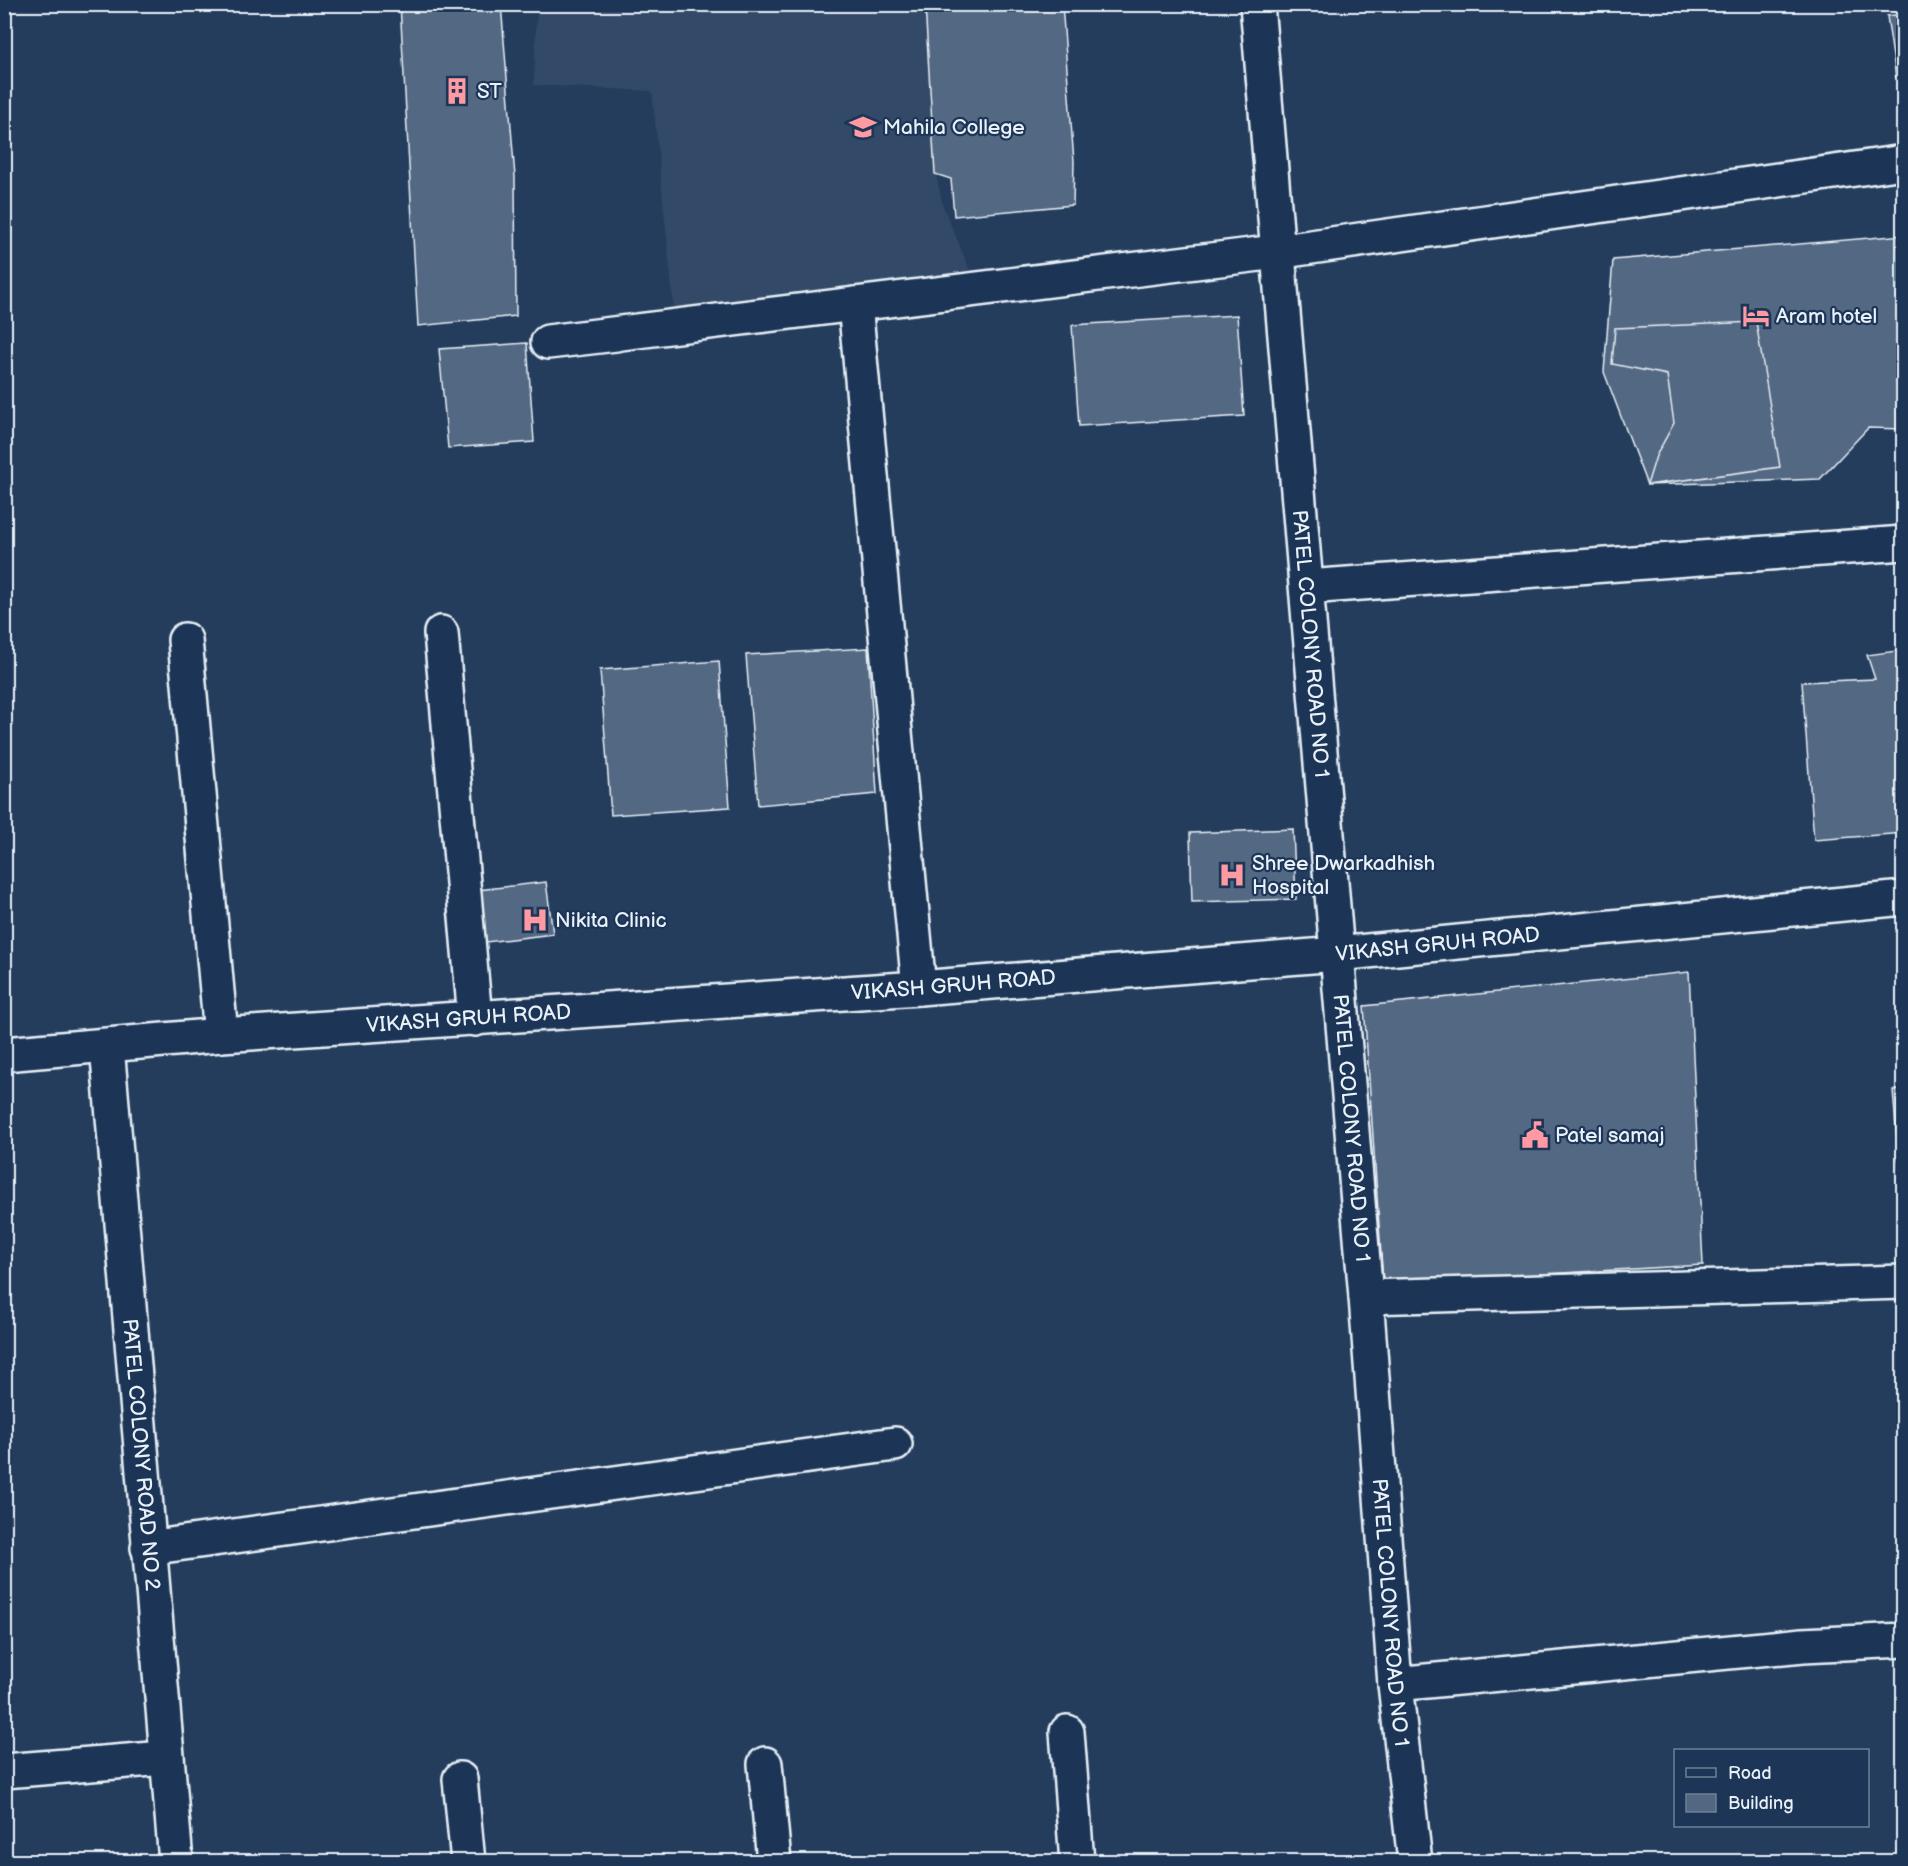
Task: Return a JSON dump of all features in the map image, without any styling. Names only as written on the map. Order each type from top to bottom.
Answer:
[{"type":"street","name":"PATEL COLONY ROAD NO 1","points":[[1257,4],[1264,71],[1276,252],[1307,587],[1366,1297],[1395,1684],[1415,1862]]},
{"type":"street","points":[[616,334],[1276,252],[1904,162]]},
{"type":"street","points":[[855,304],[919,988]]},
{"type":"street","points":[[1307,587],[1904,543]]},
{"type":"street","points":[[441,633],[475,1019]]},
{"type":"street","points":[[184,640],[221,1035]]},
{"type":"street","name":"VIKASH GRUH ROAD","points":[[4,1054],[221,1035],[919,988],[1337,954],[1904,898]]},
{"type":"street","name":"PATEL COLONY ROAD NO 2","points":[[107,1046],[165,1758],[176,1862]]},
{"type":"street","points":[[1366,1297],[1904,1282]]},
{"type":"street","points":[[148,1548],[895,1444]]},
{"type":"street","points":[[1395,1684],[1803,1645],[1904,1640]]},
{"type":"street","points":[[1067,1732],[1077,1862]]},
{"type":"street","points":[[4,1771],[165,1758]]},
{"type":"street","points":[[765,1764],[774,1862]]},
{"type":"street","points":[[460,1779],[468,1862]]},
{"type":"shaded area","name":"Mahila College","points":[[537,5],[1062,5],[1074,162],[1073,205],[954,216],[951,180],[936,174],[943,206],[978,290],[674,309],[652,91],[534,85]]},
{"type":"building","name":"ST","points":[[400,4],[501,4],[515,177],[516,316],[418,326]]},
{"type":"building","points":[[925,4],[1062,4],[1074,162],[1073,205],[954,216],[951,179],[935,174]]},
{"type":"building","points":[[1904,14],[1904,76],[1896,77],[1887,16]]},
{"type":"building","name":"Aram hotel","points":[[1904,235],[1904,429],[1868,428],[1820,479],[1647,485],[1604,372],[1613,260]]},
{"type":"building","points":[[1237,315],[1244,416],[1079,426],[1072,325]]},
{"type":"building","points":[[1756,322],[1780,467],[1647,485],[1656,456],[1674,423],[1667,375],[1612,364],[1615,328]]},
{"type":"building","points":[[527,343],[534,442],[448,448],[439,349]]},
{"type":"building","points":[[868,648],[877,794],[758,805],[746,655]]},
{"type":"building","points":[[1904,650],[1904,833],[1814,840],[1802,682],[1875,679],[1867,655]]},
{"type":"building","points":[[719,661],[730,807],[611,815],[600,670]]},
{"type":"building","points":[[1293,829],[1296,899],[1192,902],[1190,833]]},
{"type":"building","points":[[546,882],[553,934],[486,942],[478,890]]},
{"type":"building","name":"Patel samaj","points":[[1689,972],[1703,1265],[1383,1283],[1364,1006]]},
{"type":"building","points":[[1893,1090],[1904,1090],[1904,1228]]},
{"type":"place","name":"ST","points":[[457,91]]},
{"type":"place","name":"Mahila College","points":[[863,127]]},
{"type":"place","name":"Aram hotel","points":[[1756,316]]},
{"type":"place","name":"Shree Dwarkadhish Hospital","points":[[1232,875]]},
{"type":"place","name":"Nikita Clinic","points":[[535,920]]},
{"type":"place","name":"Patel samaj","points":[[1535,1135]]}]
